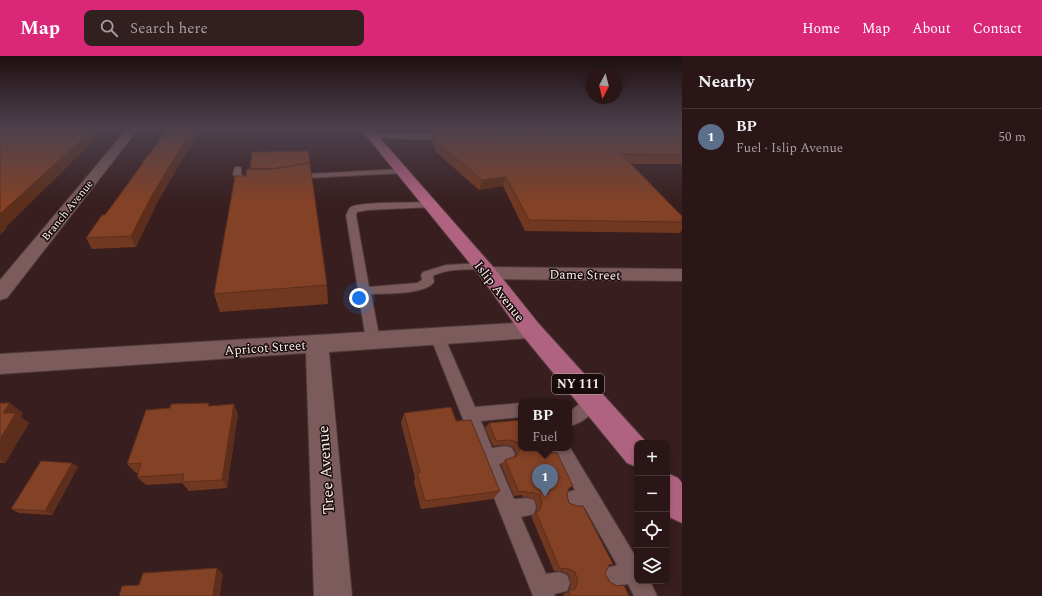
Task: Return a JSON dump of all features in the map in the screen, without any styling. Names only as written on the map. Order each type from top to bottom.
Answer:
[{"type":"main road","name":"Islip Avenue","points":[[386,153],[485,269],[530,330],[634,450]]},
{"type":"main road","points":[[670,493],[682,507]]},
{"type":"street","name":"Branch Avenue","points":[[0,293],[114,153]]},
{"type":"street","name":"Dame Street","points":[[485,269],[682,275]]},
{"type":"street","name":"Apricot Street","points":[[0,364],[530,330]]},
{"type":"street","name":"Tree Avenue","points":[[317,344],[333,596]]},
{"type":"lane","points":[[238,169],[237,174],[242,179],[261,181]]},
{"type":"lane","points":[[286,180],[307,176],[401,171]]},
{"type":"lane","points":[[373,340],[351,215],[353,210],[358,208],[430,205]]},
{"type":"lane","points":[[364,291],[420,287],[428,282],[428,275],[440,270],[485,269]]},
{"type":"lane","points":[[437,336],[487,457],[518,508],[548,588]]},
{"type":"lane","points":[[572,418],[593,402]]},
{"type":"lane","points":[[470,415],[518,410]]},
{"type":"lane","points":[[557,451],[581,499],[634,575]]},
{"type":"lane","points":[[487,457],[506,454]]},
{"type":"lane","points":[[610,576],[634,578]]},
{"type":"lane","points":[[639,584],[646,596]]},
{"type":"building","points":[[0,153],[67,153],[0,214]]},
{"type":"building","points":[[150,153],[178,153],[152,195],[131,236],[86,238],[102,215],[105,215]]},
{"type":"building","points":[[252,153],[308,153],[310,163],[271,169],[250,169]]},
{"type":"building","points":[[450,153],[682,153],[682,155],[621,154],[682,216],[682,222],[529,220],[506,177],[482,180]]},
{"type":"building","points":[[310,163],[327,285],[214,294],[235,176],[246,176],[247,169],[271,169]]},
{"type":"building","points":[[0,403],[10,403],[3,413],[16,413],[0,439]]},
{"type":"building","points":[[209,403],[208,406],[234,404],[222,480],[182,482],[184,474],[137,477],[141,463],[127,464],[146,410],[170,408],[171,404]]},
{"type":"building","points":[[451,407],[456,421],[471,420],[500,491],[425,501],[417,473],[420,473],[404,413]]},
{"type":"building","points":[[518,420],[518,444],[517,442],[509,440],[496,441],[489,423]]},
{"type":"building","points":[[519,451],[546,451],[557,453],[573,486],[569,488],[567,495],[569,503],[577,506],[583,506],[613,564],[609,565],[605,574],[610,582],[617,586],[624,585],[629,596],[571,596],[569,591],[575,589],[578,581],[575,572],[566,568],[560,569],[536,512],[540,510],[542,503],[540,495],[532,492],[527,493],[527,491],[519,492],[505,460],[517,456]]},
{"type":"building","points":[[41,461],[72,463],[45,511],[11,509]]},
{"type":"building","points":[[217,568],[213,596],[119,596],[122,586],[139,585],[143,573]]},
{"type":"place","name":"BP","points":[[545,497]]}]
